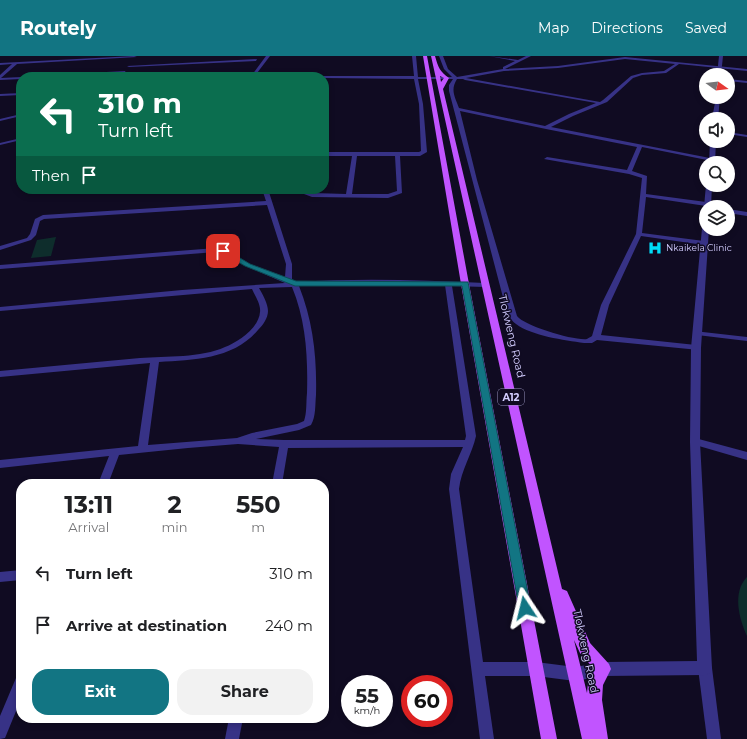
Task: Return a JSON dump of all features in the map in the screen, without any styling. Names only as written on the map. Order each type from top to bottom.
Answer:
[{"type":"main road","name":"Tlokweng Road","points":[[425,56],[437,76],[443,154],[465,284],[549,739]]},
{"type":"main road","name":"Tlokweng Road","points":[[433,56],[445,114],[552,569],[590,739]]},
{"type":"main road","points":[[552,569],[580,640],[591,656],[604,669],[596,683],[594,700],[600,739]]},
{"type":"street","points":[[0,64],[135,56]]},
{"type":"street","points":[[125,72],[135,56]]},
{"type":"street","points":[[251,66],[259,56]]},
{"type":"street","points":[[257,72],[268,56]]},
{"type":"street","points":[[329,154],[420,154],[424,152],[421,104],[414,56]]},
{"type":"street","points":[[442,56],[446,69],[458,78]]},
{"type":"street","points":[[491,56],[519,61]]},
{"type":"street","points":[[504,70],[506,66],[529,56]]},
{"type":"street","points":[[621,56],[720,68],[721,56]]},
{"type":"street","points":[[630,57],[558,67],[504,70],[458,78],[450,88],[457,109],[478,195],[509,305],[517,321],[531,328],[578,340],[589,341],[596,337],[696,348]]},
{"type":"street","points":[[129,66],[256,60]]},
{"type":"street","points":[[0,78],[16,63]]},
{"type":"street","points":[[546,128],[571,115],[601,103],[632,77],[642,74],[665,72],[679,63]]},
{"type":"street","points":[[735,69],[747,70]]},
{"type":"street","points":[[329,77],[416,78],[437,76],[458,78],[601,103]]},
{"type":"street","points":[[0,78],[16,78]]},
{"type":"street","points":[[735,81],[747,82]]},
{"type":"street","points":[[0,95],[16,94]]},
{"type":"street","points":[[457,109],[699,158]]},
{"type":"street","points":[[0,114],[16,114]]},
{"type":"street","points":[[0,120],[16,115]]},
{"type":"street","points":[[735,134],[747,136]]},
{"type":"street","points":[[0,144],[16,140]]},
{"type":"street","points":[[629,172],[640,146]]},
{"type":"street","points":[[349,195],[355,154]]},
{"type":"street","points":[[307,194],[388,196],[398,193],[400,192],[396,154]]},
{"type":"street","points":[[547,159],[629,172],[645,178],[639,234],[604,304],[596,337]]},
{"type":"street","points":[[238,441],[252,436],[299,427],[308,422],[310,418],[313,373],[312,350],[302,304],[291,282],[289,264],[266,194]]},
{"type":"street","points":[[642,195],[699,205]]},
{"type":"street","points":[[0,248],[29,239],[33,235],[37,220],[43,216],[269,203]]},
{"type":"street","points":[[735,212],[747,214]]},
{"type":"street","points":[[639,234],[704,243]]},
{"type":"street","points":[[704,236],[696,348],[695,442],[705,668],[714,739]]},
{"type":"street","points":[[0,267],[216,250],[228,253],[248,265],[291,282]]},
{"type":"street","points":[[0,309],[255,287],[291,282],[485,285]]},
{"type":"street","points":[[448,284],[471,429],[470,443],[457,470],[454,479],[454,489],[487,739]]},
{"type":"street","points":[[0,374],[155,360],[223,351],[234,347],[243,340],[262,319],[264,312],[255,287]]},
{"type":"street","points":[[697,333],[747,340]]},
{"type":"street","points":[[143,448],[155,360]]},
{"type":"street","points":[[0,464],[143,448],[238,441],[284,444],[470,443]]},
{"type":"street","points":[[695,442],[747,456]]},
{"type":"street","points":[[278,479],[284,444]]},
{"type":"street","points":[[105,479],[116,451]]},
{"type":"street","points":[[0,577],[16,575]]},
{"type":"street","points":[[478,669],[536,669],[575,674],[604,669],[705,668]]},
{"type":"street","points":[[0,733],[16,695]]},
{"type":"street","points":[[232,739],[235,723]]},
{"type":"green space","points":[[56,237],[51,256],[31,258],[37,240]]},
{"type":"green space","points":[[747,577],[747,636],[738,606],[738,598],[742,583]]},
{"type":"place","name":"Nkaikela Clinic","points":[[655,248]]},
{"type":"route","points":[[223,251],[248,265],[295,284],[465,284],[525,608]]}]
